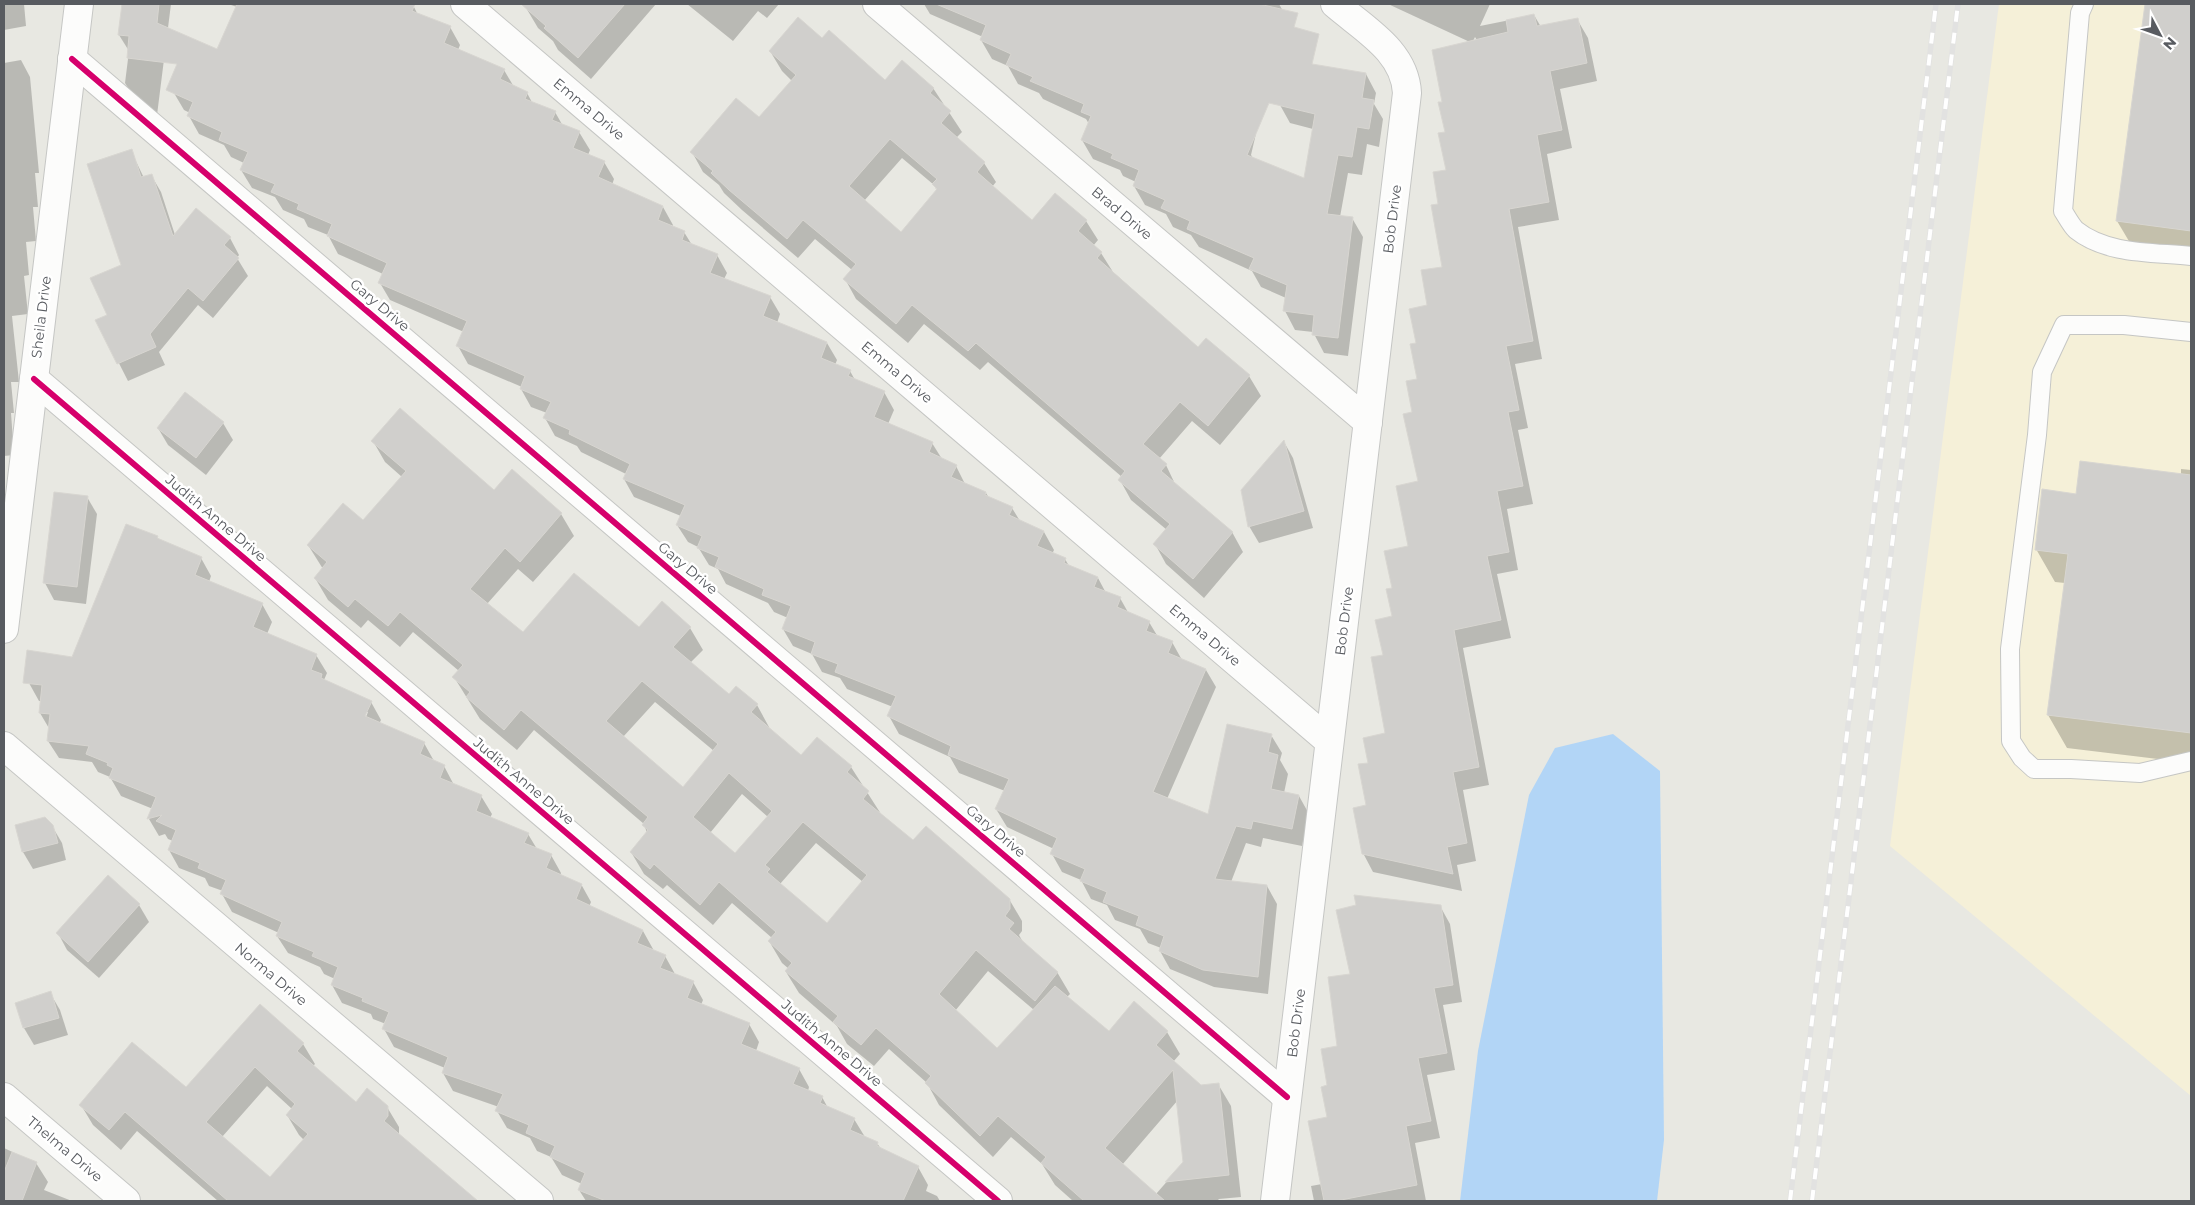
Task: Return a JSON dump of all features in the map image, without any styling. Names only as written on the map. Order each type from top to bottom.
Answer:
[{"type":"street","name":"Sheila Drive","points":[[4,630],[79,4]]},
{"type":"street","name":"Emma Drive","points":[[465,4],[1329,741]]},
{"type":"street","name":"Brad Drive","points":[[877,4],[1368,422]]},
{"type":"street","name":"Bob Drive","points":[[1275,1201],[1407,93],[1405,76],[1401,65],[1385,47],[1335,4]]},
{"type":"street","name":"Gary Drive","points":[[72,59],[1288,1097]]},
{"type":"street","name":"Judith Anne Drive","points":[[34,379],[998,1201]]},
{"type":"street","name":"Norma Drive","points":[[4,746],[539,1201]]},
{"type":"street","name":"Thelma Drive","points":[[4,1096],[126,1201]]},
{"type":"lane","points":[[2084,4],[2080,13],[2063,211],[2075,229],[2090,239],[2109,247],[2191,256]]},
{"type":"lane","points":[[2191,332],[2124,325],[2064,325],[2042,372],[2037,435],[2010,649],[2011,741],[2022,758],[2034,769],[2140,773],[2191,761]]},
{"type":"shaded area","points":[[1999,4],[2191,4],[2191,1096],[1890,846]]},
{"type":"water","points":[[1613,734],[1660,771],[1664,1140],[1657,1201],[1460,1201],[1478,1051],[1529,795],[1555,748]]},
{"type":"building","points":[[122,4],[159,4],[157,23],[217,49],[237,4],[415,4],[412,11],[451,26],[444,43],[505,69],[500,79],[528,92],[525,99],[556,111],[552,120],[580,131],[573,148],[605,161],[598,177],[663,206],[658,220],[685,231],[682,240],[718,254],[710,273],[771,296],[763,316],[827,342],[821,358],[851,370],[848,376],[885,391],[874,417],[933,442],[929,452],[957,465],[951,477],[986,492],[985,495],[1013,507],[1009,515],[1044,531],[1037,546],[1066,558],[1064,563],[1098,577],[1094,587],[1121,597],[1117,607],[1150,621],[1146,631],[1173,641],[1168,653],[1206,669],[1153,792],[1208,814],[1227,724],[1272,734],[1268,752],[1278,755],[1271,789],[1299,795],[1292,829],[1253,821],[1251,829],[1236,826],[1215,879],[1267,885],[1258,977],[1203,970],[1159,951],[1164,936],[1136,925],[1139,916],[1103,902],[1107,892],[1080,881],[1085,869],[1050,854],[1057,838],[995,809],[1009,779],[948,755],[951,746],[887,716],[896,696],[835,672],[838,664],[811,654],[815,642],[782,629],[791,606],[762,595],[764,589],[715,567],[719,557],[697,548],[702,536],[676,525],[685,505],[623,479],[630,464],[569,434],[570,430],[543,418],[551,402],[520,389],[525,376],[456,346],[467,321],[378,283],[387,263],[327,236],[332,224],[297,209],[299,204],[271,192],[275,184],[240,170],[248,152],[219,140],[222,132],[187,116],[193,102],[166,90],[177,64],[127,58],[129,36],[118,35]]},
{"type":"building","points":[[521,4],[625,4],[578,58],[544,28],[546,26]]},
{"type":"building","points":[[936,4],[1259,4],[1298,13],[1294,27],[1319,34],[1312,64],[1366,73],[1362,98],[1374,100],[1369,129],[1357,127],[1352,157],[1338,155],[1327,214],[1353,217],[1338,338],[1312,335],[1314,315],[1283,311],[1287,285],[1249,269],[1254,258],[1187,229],[1190,221],[1161,208],[1165,200],[1133,186],[1139,170],[1111,158],[1113,154],[1081,140],[1091,116],[1081,112],[1084,104],[1030,81],[1033,77],[1006,65],[1011,54],[980,40],[986,25]],"holes":[[[1269,103],[1315,114],[1304,178],[1247,155]]]},
{"type":"building","points":[[2145,4],[2191,4],[2191,231],[2116,221]]},
{"type":"building","points":[[1534,14],[1537,26],[1578,18],[1587,63],[1550,71],[1562,130],[1537,135],[1549,202],[1509,209],[1533,341],[1506,346],[1519,410],[1508,412],[1523,486],[1497,491],[1509,552],[1487,556],[1501,620],[1454,630],[1479,767],[1453,772],[1467,843],[1447,847],[1453,874],[1362,854],[1353,808],[1366,805],[1358,764],[1368,763],[1363,738],[1385,733],[1371,657],[1383,655],[1375,620],[1392,616],[1386,589],[1392,588],[1384,551],[1408,546],[1396,486],[1418,481],[1403,414],[1412,412],[1406,381],[1417,379],[1410,344],[1416,343],[1409,309],[1427,305],[1421,270],[1442,267],[1431,205],[1438,204],[1433,172],[1446,170],[1438,133],[1445,132],[1438,102],[1442,102],[1432,50],[1508,32],[1506,20]]},
{"type":"building","points":[[798,17],[822,38],[829,30],[885,80],[902,60],[934,88],[930,93],[951,111],[941,123],[985,162],[977,172],[1032,220],[1055,193],[1087,220],[1078,231],[1102,252],[1097,258],[1198,347],[1206,338],[1250,375],[1208,426],[1180,402],[1143,444],[1167,464],[1161,471],[1233,532],[1193,579],[1153,544],[1170,524],[1118,480],[1125,471],[976,343],[968,351],[912,305],[896,324],[843,279],[856,264],[803,220],[787,239],[729,190],[711,173],[713,171],[690,152],[736,98],[759,117],[796,75],[769,51]],"holes":[[[890,139],[937,179],[932,184],[937,189],[901,232],[849,186]]]},
{"type":"building","points":[[132,149],[141,177],[152,174],[173,236],[196,208],[231,237],[224,245],[239,258],[203,301],[188,288],[150,334],[156,347],[117,364],[95,320],[107,315],[90,278],[121,265],[87,164]]},
{"type":"building","points":[[185,392],[224,422],[196,458],[157,428]]},
{"type":"building","points":[[400,408],[494,490],[512,469],[562,513],[520,562],[505,548],[470,589],[523,632],[574,573],[639,627],[662,601],[691,627],[673,647],[729,694],[736,686],[758,704],[751,712],[801,755],[817,737],[852,766],[847,772],[869,791],[863,799],[913,840],[926,826],[1010,899],[1010,909],[1005,916],[1014,923],[1009,929],[1058,972],[1035,1001],[976,950],[939,994],[997,1048],[1055,986],[1109,1031],[1134,1001],[1168,1031],[1156,1045],[1201,1085],[1219,1083],[1229,1175],[1165,1182],[1183,1162],[1173,1070],[1105,1148],[1165,1201],[1084,1201],[1041,1163],[1046,1157],[998,1116],[980,1136],[925,1083],[931,1076],[876,1028],[861,1045],[833,1022],[838,1016],[785,971],[792,963],[768,941],[776,932],[719,882],[700,905],[654,864],[650,869],[630,852],[648,830],[642,825],[648,817],[521,710],[504,730],[466,697],[470,692],[452,677],[463,665],[400,612],[388,626],[355,599],[348,607],[314,578],[327,562],[307,545],[343,503],[363,520],[406,471],[371,441]],"holes":[[[642,681],[718,744],[683,787],[606,721]],[[729,773],[772,811],[735,853],[693,817]],[[803,822],[867,875],[827,923],[767,872],[770,869],[765,865]]]},
{"type":"building","points":[[1284,440],[1304,511],[1248,527],[1241,490]]},
{"type":"building","points":[[2080,461],[2191,475],[2191,733],[2047,715],[2068,554],[2035,550],[2042,489],[2076,494]]},
{"type":"building","points":[[54,492],[88,496],[77,587],[43,583]]},
{"type":"building","points":[[126,524],[158,536],[157,538],[202,557],[195,575],[263,603],[253,627],[317,654],[311,670],[322,674],[321,678],[372,701],[365,716],[425,742],[420,754],[445,765],[440,778],[482,795],[476,811],[529,833],[524,843],[552,854],[546,868],[582,884],[576,899],[643,930],[637,943],[666,955],[660,968],[694,981],[687,998],[750,1023],[741,1044],[800,1068],[793,1084],[823,1096],[820,1103],[855,1118],[850,1130],[878,1142],[877,1146],[919,1166],[903,1201],[606,1201],[578,1190],[585,1173],[550,1157],[555,1146],[526,1133],[529,1125],[495,1111],[503,1094],[442,1073],[448,1057],[382,1029],[389,1012],[362,1001],[363,998],[331,985],[338,967],[312,956],[314,952],[276,936],[282,922],[220,894],[226,880],[198,868],[200,863],[168,850],[176,830],[156,821],[162,815],[147,819],[156,797],[109,778],[113,768],[107,765],[108,763],[86,754],[89,746],[47,741],[50,714],[39,713],[42,685],[23,683],[27,650],[72,657]]},
{"type":"building","points":[[45,817],[53,825],[58,843],[22,852],[15,825]]},
{"type":"building","points":[[108,875],[140,904],[88,962],[56,933]]},
{"type":"building","points":[[1354,895],[1441,905],[1453,985],[1434,988],[1447,1053],[1418,1058],[1431,1121],[1406,1126],[1417,1185],[1336,1201],[1324,1201],[1308,1121],[1327,1117],[1321,1087],[1327,1085],[1321,1049],[1337,1046],[1328,977],[1350,974],[1336,910],[1356,905]]},
{"type":"building","points":[[51,991],[59,1018],[23,1028],[15,1003]]},
{"type":"building","points":[[260,1004],[304,1043],[297,1051],[356,1102],[367,1088],[388,1106],[388,1116],[384,1121],[478,1201],[228,1201],[125,1112],[109,1130],[79,1105],[132,1042],[186,1087]],"holes":[[[255,1067],[295,1104],[286,1115],[308,1134],[270,1177],[206,1122]]]},
{"type":"building","points":[[12,1152],[37,1162],[22,1201],[4,1201],[4,1172]]},
{"type":"railway","points":[[1790,1201],[1936,4]]},
{"type":"railway","points":[[1812,1201],[1958,4]]},
{"type":"cycle path","points":[[72,59],[1287,1097]]},
{"type":"cycle path","points":[[34,379],[998,1201]]}]
